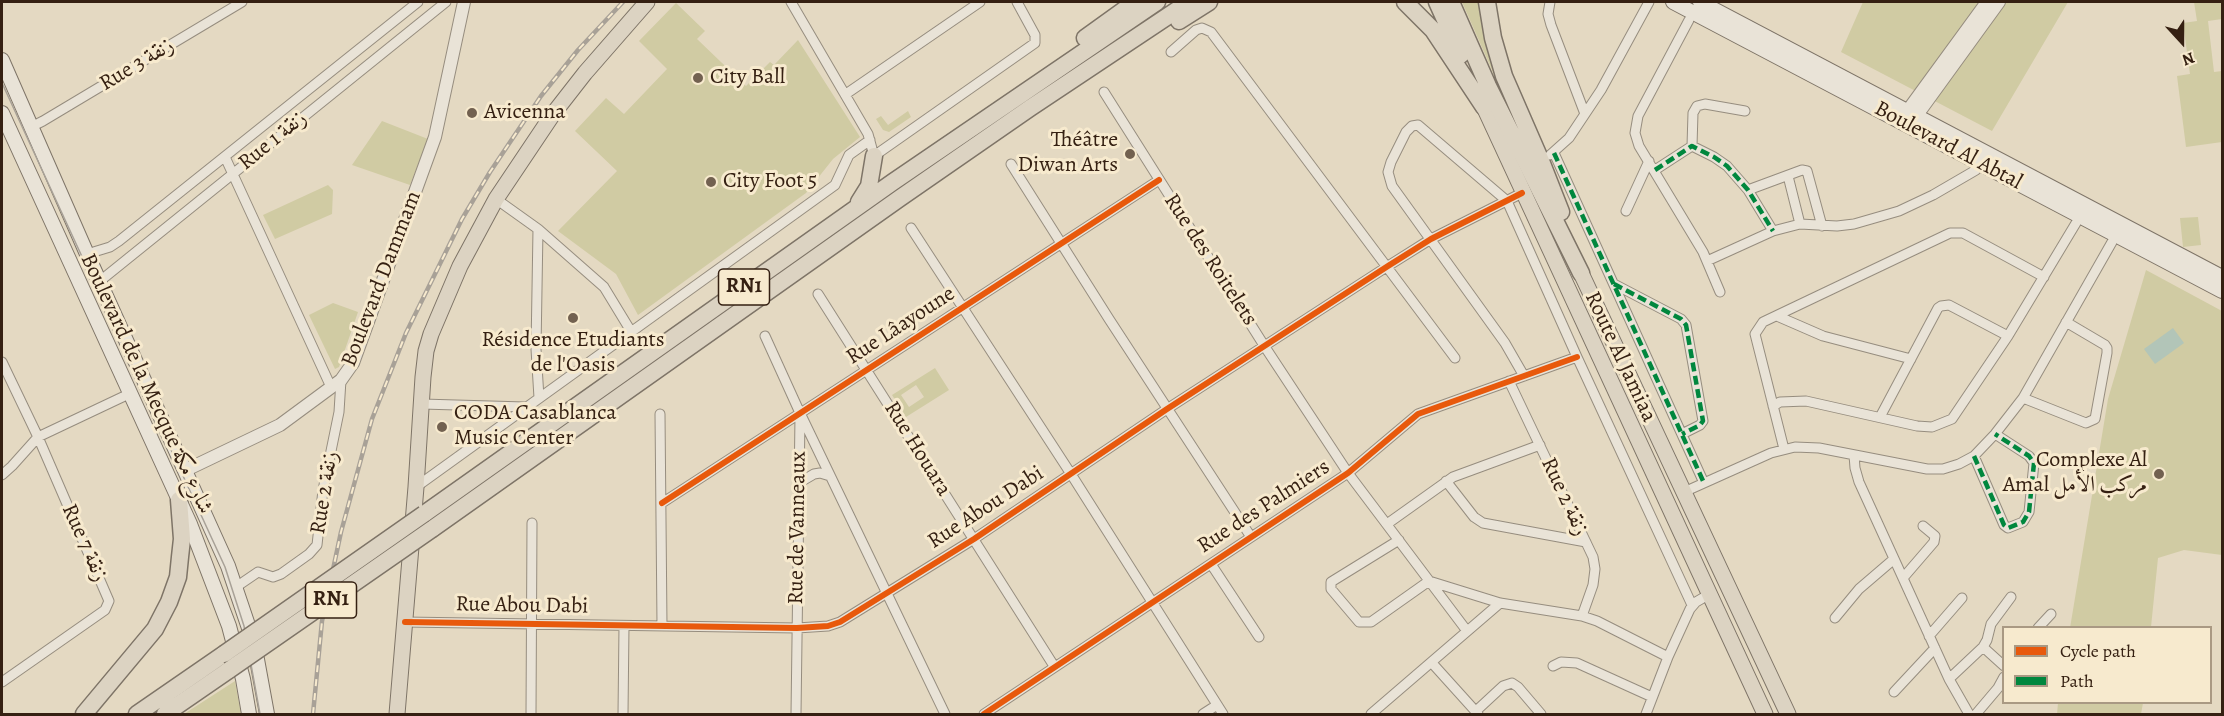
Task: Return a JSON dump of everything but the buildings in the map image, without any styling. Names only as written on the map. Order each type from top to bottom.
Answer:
[{"type":"highway","points":[[1067,62],[1080,41],[1134,2]]},
{"type":"highway","points":[[1067,62],[1090,42],[1146,2]]},
{"type":"highway","name":"RN1","points":[[165,714],[229,670],[853,210],[1157,2]]},
{"type":"highway","points":[[1199,4],[1215,2]]},
{"type":"highway","points":[[1405,2],[1433,30],[1484,107]]},
{"type":"highway","name":"Route Al Jamiaa","points":[[1437,2],[1484,107]]},
{"type":"highway","name":"Route Al Jamiaa","points":[[1451,2],[1488,86],[1581,273]]},
{"type":"highway","points":[[1487,2],[1503,76],[1548,157],[1581,273]]},
{"type":"highway","name":"RN1","points":[[137,714],[224,654],[428,522],[900,198],[918,190],[957,166],[1199,4]]},
{"type":"highway","points":[[872,148],[882,178],[893,182]]},
{"type":"highway","points":[[853,210],[866,194],[869,186],[872,148]]},
{"type":"highway","points":[[84,714],[155,629],[169,602],[178,577],[182,539],[179,500]]},
{"type":"main road","points":[[397,714],[426,351],[437,318],[460,266],[496,199],[585,73],[647,2]]},
{"type":"main road","name":"Boulevard Al Abtal","points":[[1673,2],[2223,277]]},
{"type":"main road","name":"Boulevard Al Abtal","points":[[1700,2],[1908,119],[2223,291]]},
{"type":"main road","name":"Boulevard de la Mecque شارع مكة","points":[[2,60],[236,587],[254,643],[267,714]]},
{"type":"main road","name":"Route Al Jamiaa","points":[[1484,107],[1765,714]]},
{"type":"main road","name":"Boulevard de la Mecque شارع مكة","points":[[2,113],[179,500],[229,626],[243,678],[249,714]]},
{"type":"main road","name":"Route Al Jamiaa","points":[[1581,273],[1788,714]]},
{"type":"street","name":"Rue 3 زنقة","points":[[31,127],[242,2]]},
{"type":"street","name":"Rue 1 زنقة","points":[[87,254],[110,247],[119,241],[418,2]]},
{"type":"street","name":"Rue 1 زنقة","points":[[100,281],[447,2]]},
{"type":"street","name":"Boulevard Dammam","points":[[186,470],[280,425],[336,383],[353,363],[435,137],[464,2]]},
{"type":"street","points":[[790,2],[846,94],[872,148]]},
{"type":"street","points":[[846,94],[980,2]]},
{"type":"street","points":[[416,487],[835,185],[849,155],[872,148],[1035,43],[1035,35],[1017,2]]},
{"type":"street","points":[[1550,2],[1548,14],[1551,25],[1585,114]]},
{"type":"street","points":[[1649,2],[1601,90],[1569,138],[1548,157],[1614,284],[1704,483]]},
{"type":"street","points":[[1908,119],[1987,2]]},
{"type":"street","points":[[1908,119],[1999,2]]},
{"type":"street","points":[[1689,20],[1636,121],[1636,140],[1707,261],[1720,292]]},
{"type":"street","points":[[1171,52],[1196,30],[1206,28],[1211,32],[1455,358]]},
{"type":"street","name":"Rue des Roitelets","points":[[1104,92],[1265,347],[1348,473],[1467,631]]},
{"type":"street","points":[[1692,146],[1693,113],[1697,106],[1705,104],[1745,111]]},
{"type":"street","points":[[1524,376],[1505,344],[1392,186],[1389,178],[1391,162],[1406,132],[1413,126],[1418,126],[1507,201],[1576,357],[1692,605]]},
{"type":"street","points":[[1655,170],[1692,146]]},
{"type":"street","points":[[1692,146],[1727,166],[1748,190],[1773,231]]},
{"type":"street","name":"Rue 2 زنقة","points":[[225,157],[336,383],[340,405],[323,490],[317,545],[309,554],[281,574],[273,577],[258,572],[236,587]]},
{"type":"street","points":[[1626,211],[1649,161]]},
{"type":"street","points":[[1011,164],[1251,537]]},
{"type":"street","points":[[1748,190],[1802,170],[1809,173],[1822,226]]},
{"type":"street","points":[[1707,261],[1773,231],[1800,224],[1822,226],[1854,224],[1899,212],[1976,170]]},
{"type":"street","points":[[1788,176],[1800,224]]},
{"type":"street","name":"Rue Lâayoune","points":[[662,503],[1159,180]]},
{"type":"street","name":"Rue Abou Dabi","points":[[405,622],[797,628],[828,626],[840,622],[974,539],[1167,409],[1388,266],[1431,239],[1522,193]]},
{"type":"street","points":[[496,199],[538,229],[604,287],[632,333]]},
{"type":"street","points":[[1773,406],[1780,402],[1806,401],[1932,427],[1952,419],[2008,336],[2076,223]]},
{"type":"street","points":[[911,228],[1223,714]]},
{"type":"street","points":[[538,229],[536,349],[539,398]]},
{"type":"street","points":[[1784,449],[1755,334],[1759,326],[1950,234],[1963,233],[2044,278]]},
{"type":"street","points":[[1684,492],[1784,449],[1819,448],[1928,469],[1943,469],[1974,456],[1995,434],[2023,398],[2112,242]]},
{"type":"street","points":[[1614,284],[1681,319],[1688,329],[1703,421],[1700,425],[1682,434]]},
{"type":"street","name":"Rue Houara","points":[[818,294],[1054,666]]},
{"type":"street","points":[[1880,417],[1938,308],[1945,304],[1949,305],[2008,336]]},
{"type":"street","points":[[1777,316],[1823,336],[1911,359]]},
{"type":"street","points":[[2023,398],[2086,423],[2095,419],[2108,353],[2107,348],[2066,322]]},
{"type":"street","points":[[765,336],[945,714]]},
{"type":"street","name":"Rue des Palmiers","points":[[984,714],[1348,473],[1418,414],[1576,357]]},
{"type":"street","name":"Rue 7 زنقة","points":[[2,362],[38,437],[107,595],[108,606],[2,682]]},
{"type":"street","name":"Rue 2 زنقة","points":[[1509,381],[1593,557],[1595,569],[1593,585],[1582,616]]},
{"type":"street","points":[[2,475],[38,437],[131,393]]},
{"type":"street","points":[[422,404],[525,407]]},
{"type":"street","name":"Rue de Vanneaux","points":[[796,714],[800,413]]},
{"type":"street","points":[[660,414],[662,625]]},
{"type":"street","points":[[1974,456],[2005,527],[2023,522],[2029,512],[2034,463],[2030,456],[1995,434]]},
{"type":"street","points":[[1387,524],[1446,481],[1540,445]]},
{"type":"street","points":[[1854,455],[1857,475],[1965,713]]},
{"type":"street","points":[[799,489],[802,481],[814,474],[830,476]]},
{"type":"street","points":[[1446,481],[1473,517],[1483,523],[1586,542]]},
{"type":"street","points":[[531,714],[532,523]]},
{"type":"street","points":[[1903,578],[1935,542],[1935,536],[1923,526]]},
{"type":"street","points":[[1399,540],[1331,582],[1331,589],[1350,613],[1362,623],[1368,623],[1377,618],[1429,581],[1500,603],[1582,616],[1612,628],[1668,657]]},
{"type":"street","points":[[1834,618],[1859,589],[1894,559]]},
{"type":"street","points":[[1211,564],[1259,638]]},
{"type":"street","points":[[1646,714],[1668,657],[1692,605],[1708,595]]},
{"type":"street","points":[[1949,679],[1983,647],[1991,624],[2011,597]]},
{"type":"street","points":[[1929,636],[1962,598]]},
{"type":"street","points":[[1371,714],[1500,603]]},
{"type":"street","points":[[2038,626],[2051,614]]},
{"type":"street","points":[[623,714],[624,626]]},
{"type":"street","points":[[1983,647],[2002,664]]},
{"type":"street","points":[[1894,692],[1935,648]]},
{"type":"street","points":[[1553,666],[1561,662],[1577,663],[1652,697]]},
{"type":"street","points":[[1432,663],[1477,713],[1503,686],[1512,683],[1541,714]]},
{"type":"street","points":[[1976,714],[2002,681]]},
{"type":"street","points":[[1203,714],[1217,705]]},
{"type":"shaded area","points":[[1462,2],[1480,2],[1497,76],[1495,77]]},
{"type":"shaded area","points":[[1863,2],[2068,2],[1992,131],[1841,52]]},
{"type":"shaded area","points":[[2194,2],[2222,2],[2222,19],[2208,21],[2214,72],[2222,71],[2222,142],[2186,147],[2177,76],[2190,74],[2183,23],[2197,21]]},
{"type":"shaded area","name":"City Foot 5","points":[[676,3],[705,31],[697,39],[746,86],[770,62],[774,65],[798,40],[860,137],[833,159],[806,193],[638,315],[616,274],[558,231],[617,171],[575,131],[606,98],[624,114],[667,69],[639,41]]},
{"type":"shaded area","points":[[908,111],[911,117],[889,132],[883,130],[876,119],[881,116],[888,125]]},
{"type":"shaded area","points":[[382,121],[428,139],[410,185],[352,165]]},
{"type":"shaded area","points":[[328,185],[333,190],[332,214],[275,239],[263,215]]},
{"type":"shaded area","points":[[2198,217],[2201,245],[2183,247],[2180,218]]},
{"type":"shaded area","name":"Complexe Al Amal مركب الأمل","points":[[2146,270],[2222,311],[2222,555],[2184,550],[2158,558],[2151,626],[2070,626],[2108,399]]},
{"type":"shaded area","points":[[333,303],[358,312],[339,367],[335,369],[309,315]]},
{"type":"shaded area","points":[[2173,328],[2184,343],[2155,364],[2144,349]]},
{"type":"shaded area","points":[[935,368],[949,390],[906,417],[892,395]],"holes":[[[916,385],[924,397],[909,407],[901,395]]]},
{"type":"shaded area","points":[[235,681],[241,714],[184,714]]},
{"type":"shaded area","points":[[2058,704],[2143,704],[2141,714],[2057,714]]},
{"type":"tram line","points":[[2,83],[225,567],[244,626],[260,714]]},
{"type":"railway","points":[[313,714],[322,621],[341,532],[372,419],[406,333],[462,219],[490,172],[541,96],[578,50],[623,2]]},
{"type":"marked path","points":[[1655,170],[1692,146],[1714,157],[1727,166],[1748,190],[1773,231]]},
{"type":"marked path","points":[[1554,153],[1704,483]]},
{"type":"marked path","points":[[1614,284],[1681,319],[1686,325],[1703,421],[1700,425],[1682,434]]},
{"type":"marked path","points":[[1974,456],[2004,525],[2008,528],[2023,522],[2029,512],[2034,463],[2029,456],[1995,434]]},
{"type":"cycle path","points":[[662,503],[1159,180]]},
{"type":"cycle path","points":[[405,622],[797,628],[828,626],[840,622],[974,539],[1167,409],[1388,266],[1431,239],[1522,193]]},
{"type":"cycle path","points":[[984,714],[1348,473],[1418,414],[1577,357]]},
{"type":"place","name":"City Ball","points":[[698,78]]},
{"type":"place","name":"Avicenna","points":[[472,113]]},
{"type":"place","name":"Théâtre Diwan Arts","points":[[1130,154]]},
{"type":"place","name":"City Foot 5","points":[[711,182]]},
{"type":"place","name":"Résidence Etudiants de l'Oasis","points":[[573,318]]},
{"type":"place","name":"CODA Casablanca Music Center","points":[[442,427]]},
{"type":"place","name":"Complexe Al Amal مركب الأمل","points":[[2159,474]]}]
